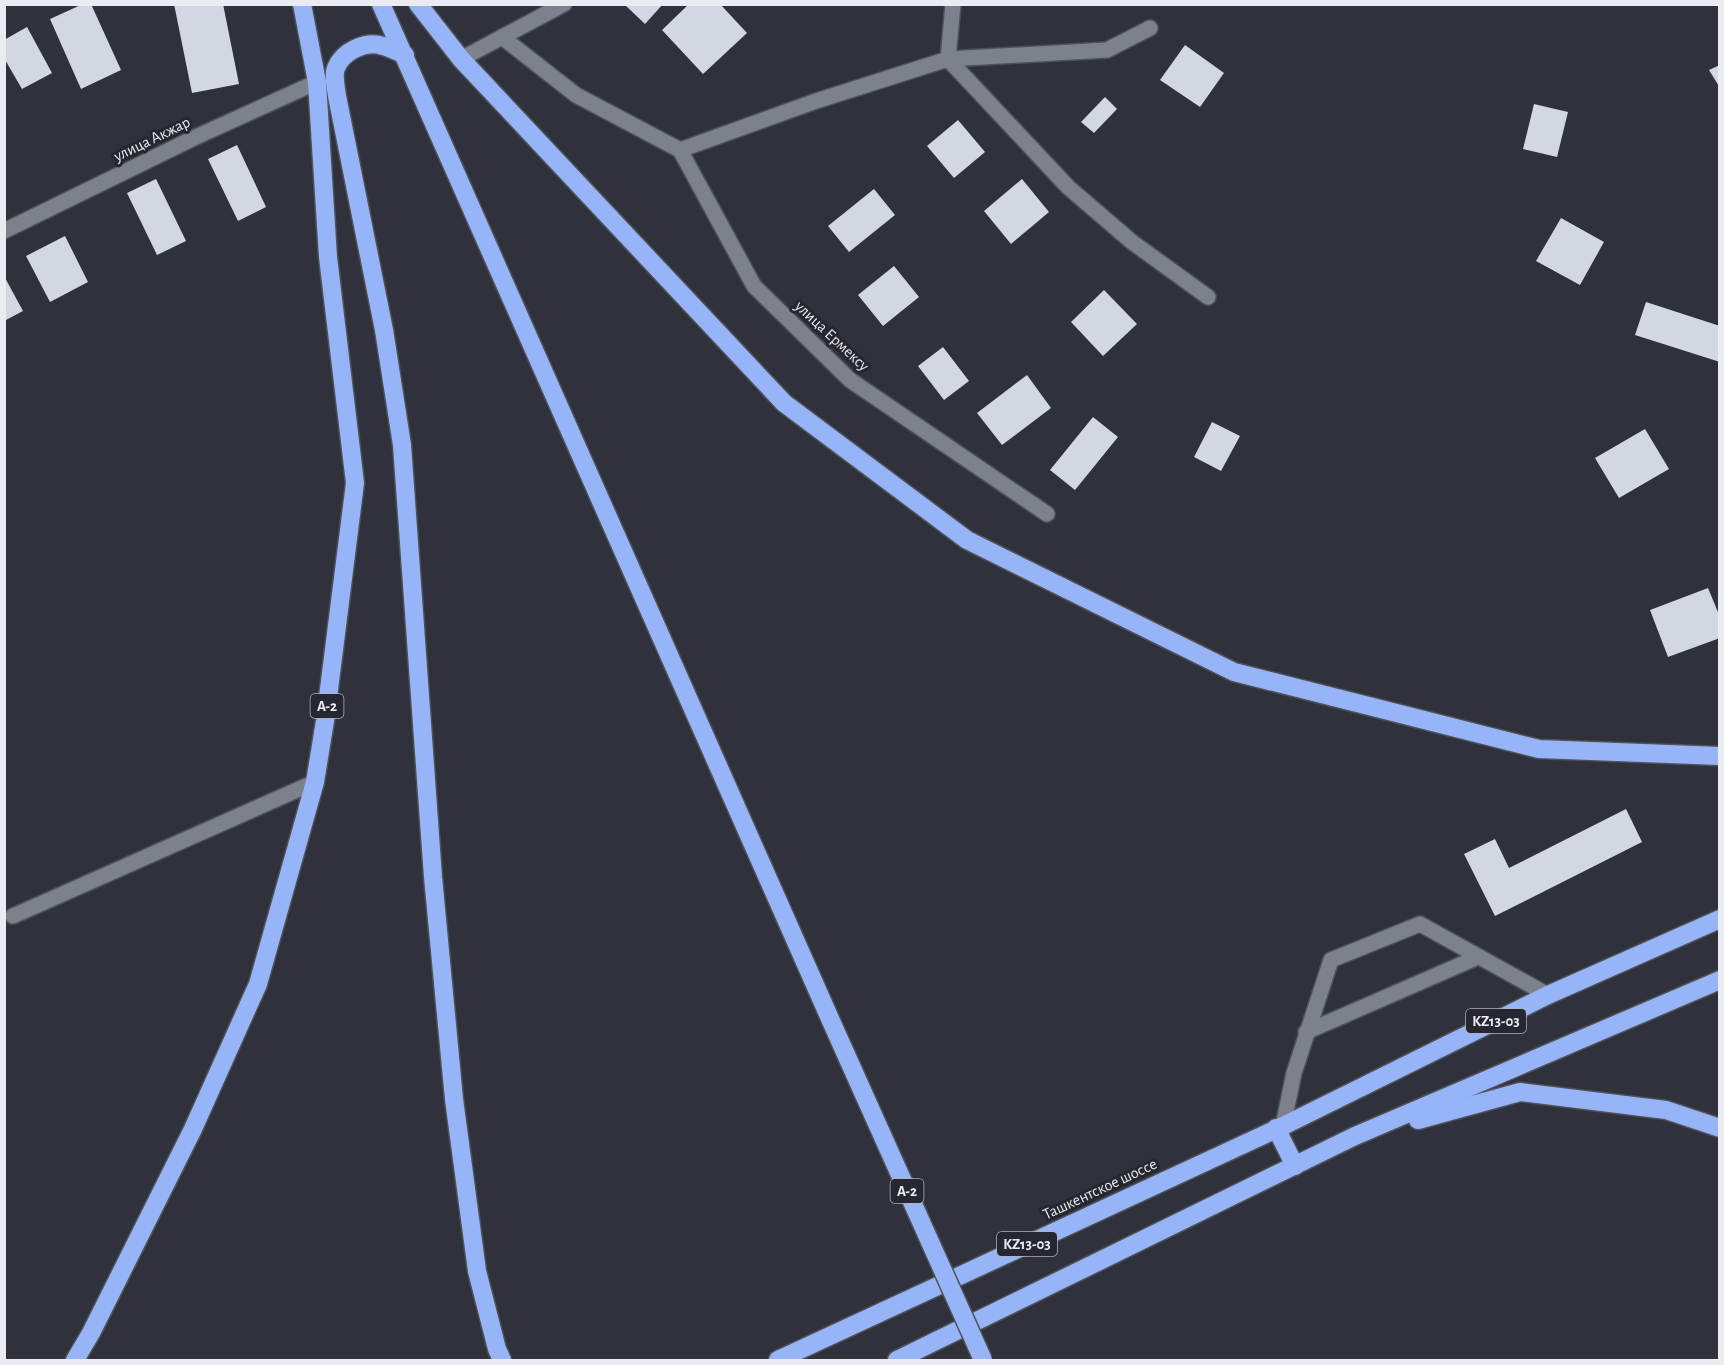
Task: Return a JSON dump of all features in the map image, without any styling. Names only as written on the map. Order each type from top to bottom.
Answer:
[{"type":"highway","name":"A-2","points":[[75,1360],[92,1334],[193,1129],[258,984],[315,782],[325,721],[355,483],[328,257],[316,82],[302,4]]},
{"type":"highway","name":"A-2","points":[[381,4],[983,1360]]},
{"type":"highway","points":[[418,4],[461,59],[783,403],[967,540],[1234,672],[1539,749],[1719,756]]},
{"type":"highway","points":[[405,55],[381,45],[356,48],[345,55],[335,70],[336,96],[384,330],[402,446],[434,877],[454,1099],[477,1271],[497,1349],[502,1360]]},
{"type":"highway","name":"KZ13-03","points":[[1279,1127],[1548,995],[1719,920]]},
{"type":"highway","points":[[1279,1127],[1295,1166],[1355,1137],[1719,980]]},
{"type":"highway","points":[[1355,1137],[1520,1092],[1666,1110],[1719,1128]]},
{"type":"highway","name":"Ташкентское шоссе","points":[[778,1360],[1279,1127]]},
{"type":"highway","name":"KZ13-03","points":[[897,1360],[1295,1166]]},
{"type":"street","points":[[461,59],[564,4]]},
{"type":"street","points":[[953,4],[948,59],[1068,187],[1132,242],[1208,297]]},
{"type":"street","points":[[502,37],[576,95],[680,150],[816,101],[948,59],[1107,50],[1150,28]]},
{"type":"street","name":"улица Акжар","points":[[4,231],[198,136],[316,82]]},
{"type":"street","name":"улица Ермексу","points":[[680,150],[753,286],[850,380],[1047,514]]},
{"type":"street","points":[[13,916],[315,782]]},
{"type":"street","points":[[1279,1127],[1306,1032],[1331,960],[1420,924],[1548,995]]},
{"type":"street","points":[[1306,1032],[1478,957]]},
{"type":"building","points":[[83,4],[91,4],[121,70],[81,89],[50,19]]},
{"type":"building","points":[[174,4],[223,4],[239,84],[192,93]]},
{"type":"building","points":[[624,4],[663,4],[645,24]]},
{"type":"building","points":[[689,4],[720,4],[747,33],[703,74],[662,30]]},
{"type":"building","points":[[27,27],[52,73],[22,89],[4,58],[4,40]]},
{"type":"building","points":[[1185,45],[1224,73],[1200,107],[1160,80]]},
{"type":"building","points":[[1720,65],[1720,88],[1709,70]]},
{"type":"building","points":[[1105,97],[1117,109],[1094,133],[1081,122]]},
{"type":"building","points":[[1534,104],[1568,112],[1557,157],[1523,149]]},
{"type":"building","points":[[958,120],[985,152],[954,178],[927,146]]},
{"type":"building","points":[[237,145],[266,207],[238,221],[208,159]]},
{"type":"building","points":[[156,179],[186,241],[157,255],[127,193]]},
{"type":"building","points":[[1022,179],[1049,212],[1011,244],[984,211]]},
{"type":"building","points":[[874,189],[895,215],[849,252],[828,226]]},
{"type":"building","points":[[1561,218],[1604,242],[1580,285],[1536,261]]},
{"type":"building","points":[[65,236],[88,282],[50,302],[26,256]]},
{"type":"building","points":[[894,266],[919,297],[883,326],[858,295]]},
{"type":"building","points":[[4,276],[23,311],[4,321]]},
{"type":"building","points":[[1104,290],[1137,324],[1103,356],[1071,322]]},
{"type":"building","points":[[1646,302],[1720,326],[1720,362],[1635,335]]},
{"type":"building","points":[[943,347],[969,381],[944,400],[918,366]]},
{"type":"building","points":[[1027,375],[1051,408],[1002,445],[977,413]]},
{"type":"building","points":[[1093,417],[1118,437],[1075,490],[1050,470]]},
{"type":"building","points":[[1212,422],[1240,436],[1221,471],[1194,457]]},
{"type":"building","points":[[1645,429],[1669,469],[1619,498],[1595,458]]},
{"type":"building","points":[[1708,588],[1720,617],[1720,638],[1668,657],[1650,610]]},
{"type":"building","points":[[1626,809],[1642,842],[1495,916],[1464,854],[1495,839],[1509,868]]}]
